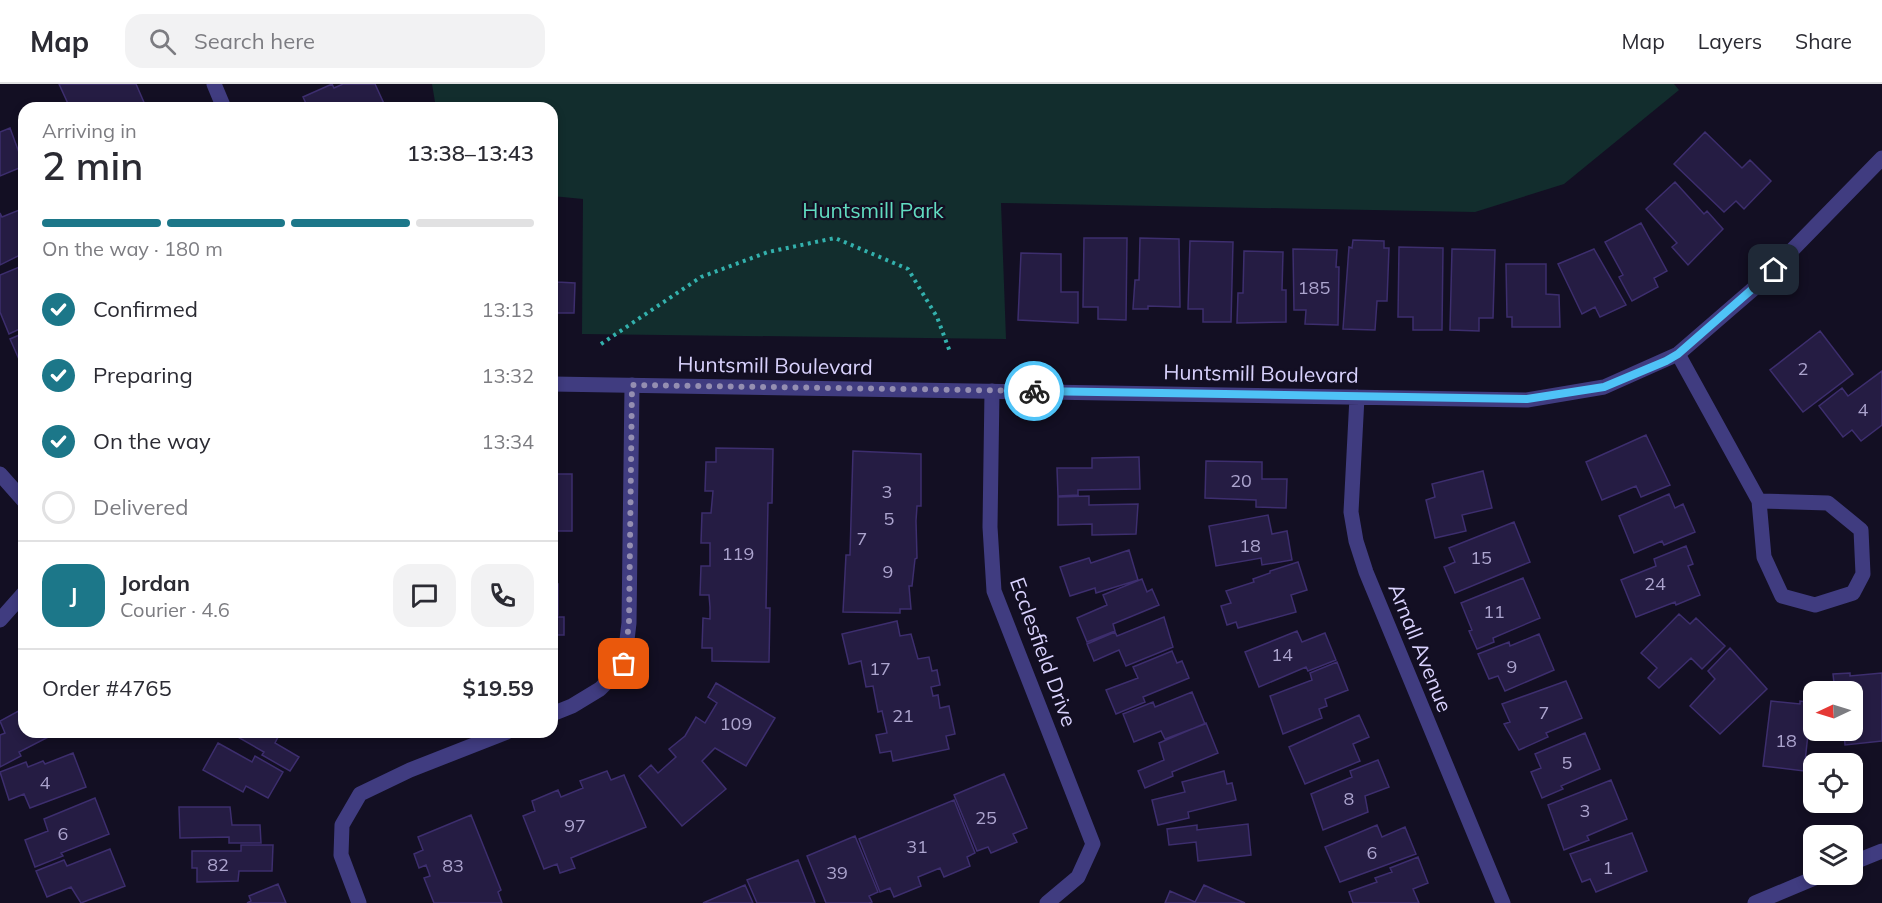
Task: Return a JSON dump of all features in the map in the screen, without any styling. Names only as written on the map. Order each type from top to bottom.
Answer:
[{"type":"street","points":[[214,84],[222,102]]},
{"type":"street","name":"Huntsmill Boulevard","points":[[558,384],[1527,399],[1604,387],[1678,354],[1759,284],[1882,158]]},
{"type":"street","points":[[1678,354],[1759,501],[1764,557],[1782,596],[1815,605],[1853,593],[1863,574],[1861,530],[1828,503],[1759,501]]},
{"type":"street","points":[[558,712],[600,689],[624,664],[629,623],[632,385]]},
{"type":"street","name":"Ecclesfield Drive","points":[[992,391],[990,527],[994,591],[1093,844],[1078,877],[1047,903]]},
{"type":"street","name":"Arnall Avenue","points":[[1357,397],[1351,512],[1356,541],[1366,572],[1503,903]]},
{"type":"street","points":[[0,474],[18,494]]},
{"type":"street","points":[[0,620],[18,600]]},
{"type":"street","points":[[359,903],[341,855],[342,825],[360,794],[410,770],[492,738]]},
{"type":"street","points":[[1863,859],[1882,851]]},
{"type":"street","points":[[1755,903],[1803,883]]},
{"type":"path","points":[[601,344],[701,277],[768,252],[835,238],[908,269],[937,316],[950,352]]},
{"type":"green space","name":"Huntsmill Park","points":[[432,84],[1674,84],[1679,90],[1564,184],[1475,212],[1001,203],[1006,339],[582,334],[583,199],[558,197],[558,102],[435,102]]},
{"type":"building","points":[[59,84],[136,84],[144,102],[67,102]]},
{"type":"building","points":[[332,84],[334,88],[343,84],[375,84],[383,102],[305,102],[303,97]]},
{"type":"building","points":[[10,128],[18,150],[18,168],[0,176],[0,132]]},
{"type":"building","points":[[1705,132],[1742,168],[1750,160],[1771,181],[1744,209],[1736,201],[1724,212],[1674,164]]},
{"type":"building","points":[[1675,182],[1704,214],[1707,211],[1723,229],[1688,265],[1672,247],[1677,243],[1646,209]]},
{"type":"building","points":[[18,210],[18,256],[0,265],[0,213],[2,217]]},
{"type":"building","points":[[1641,223],[1667,271],[1654,278],[1658,287],[1632,301],[1619,277],[1623,275],[1605,242]]},
{"type":"building","points":[[1084,238],[1127,238],[1126,320],[1098,319],[1098,307],[1083,307]]},
{"type":"building","points":[[1140,238],[1179,239],[1180,307],[1148,306],[1148,309],[1133,309],[1135,280],[1139,280]]},
{"type":"building","points":[[1353,240],[1384,241],[1384,248],[1389,248],[1387,301],[1377,301],[1375,330],[1343,329],[1349,247],[1352,248]]},
{"type":"building","points":[[1190,241],[1233,242],[1231,322],[1203,322],[1203,309],[1188,309]]},
{"type":"building","points":[[1399,247],[1443,248],[1442,330],[1413,330],[1413,317],[1398,317]]},
{"type":"building","points":[[1293,249],[1337,250],[1338,325],[1305,324],[1306,310],[1294,310]]},
{"type":"building","points":[[1452,249],[1495,250],[1493,318],[1479,318],[1479,331],[1450,330]]},
{"type":"building","points":[[1594,249],[1626,305],[1600,317],[1595,307],[1582,314],[1558,264]]},
{"type":"building","points":[[1244,251],[1283,252],[1282,290],[1286,290],[1286,322],[1237,323],[1238,293],[1243,293]]},
{"type":"building","points":[[1021,253],[1061,254],[1061,292],[1078,292],[1078,323],[1018,320]]},
{"type":"building","points":[[1506,264],[1546,264],[1546,294],[1559,295],[1560,327],[1512,327],[1512,317],[1507,317]]},
{"type":"building","points":[[18,268],[18,330],[9,334],[0,312],[0,275]]},
{"type":"building","points":[[558,282],[575,283],[574,313],[558,313]]},
{"type":"building","points":[[1820,331],[1853,374],[1803,412],[1770,370]]},
{"type":"building","points":[[18,336],[18,357],[10,339]]},
{"type":"building","points":[[1882,371],[1882,425],[1861,441],[1852,430],[1843,437],[1819,406],[1842,388],[1848,396]]},
{"type":"building","points":[[1646,435],[1670,485],[1641,497],[1636,486],[1602,500],[1586,462]]},
{"type":"building","points":[[716,448],[773,449],[772,503],[768,503],[766,608],[770,608],[769,662],[712,661],[712,648],[702,648],[703,618],[710,619],[710,607],[709,595],[700,595],[701,566],[710,566],[710,543],[701,543],[702,513],[711,513],[713,491],[705,491],[706,462],[716,462]]},
{"type":"building","points":[[853,451],[921,454],[921,506],[917,506],[916,521],[917,558],[912,586],[909,586],[911,609],[900,609],[900,613],[843,612],[846,555],[850,555]]},
{"type":"building","points":[[1139,457],[1140,489],[1078,490],[1078,495],[1058,496],[1057,468],[1092,468],[1092,458]]},
{"type":"building","points":[[1206,461],[1262,462],[1262,479],[1287,479],[1286,508],[1256,507],[1256,500],[1205,498]]},
{"type":"building","points":[[1483,471],[1492,508],[1462,515],[1466,531],[1435,538],[1426,500],[1435,497],[1432,484]]},
{"type":"building","points":[[558,474],[572,474],[572,531],[558,531]]},
{"type":"building","points":[[1669,494],[1675,508],[1683,504],[1695,532],[1664,545],[1662,541],[1634,553],[1619,516]]},
{"type":"building","points":[[1089,496],[1089,505],[1138,504],[1136,534],[1092,535],[1092,524],[1058,525],[1058,497]]},
{"type":"building","points":[[1268,515],[1272,534],[1287,531],[1292,560],[1262,565],[1261,558],[1216,566],[1209,526]]},
{"type":"building","points":[[1514,522],[1530,562],[1455,593],[1444,567],[1455,562],[1449,548]]},
{"type":"building","points":[[1686,546],[1693,564],[1688,566],[1700,595],[1636,617],[1621,580],[1656,566],[1654,559]]},
{"type":"building","points":[[1129,550],[1138,580],[1096,593],[1095,588],[1070,596],[1060,567],[1089,558],[1091,563]]},
{"type":"building","points":[[1298,562],[1307,590],[1291,595],[1296,612],[1238,628],[1236,622],[1227,625],[1221,606],[1231,603],[1226,591],[1254,582],[1253,579],[1270,573],[1270,571]]},
{"type":"building","points":[[1523,578],[1540,618],[1493,638],[1494,642],[1477,649],[1461,603]]},
{"type":"building","points":[[1142,579],[1147,592],[1152,589],[1159,605],[1113,624],[1115,631],[1087,642],[1077,618],[1107,605],[1103,595]]},
{"type":"building","points":[[1679,614],[1690,624],[1696,618],[1725,646],[1702,669],[1691,658],[1659,688],[1648,678],[1657,668],[1641,653]]},
{"type":"building","points":[[558,617],[564,617],[564,635],[558,635]]},
{"type":"building","points":[[1164,617],[1173,647],[1126,666],[1119,650],[1094,661],[1087,644],[1115,632],[1117,636]]},
{"type":"building","points":[[897,621],[900,636],[911,634],[918,659],[929,657],[932,671],[937,670],[940,685],[931,687],[933,696],[938,695],[940,708],[949,706],[955,734],[946,736],[949,749],[893,761],[891,751],[880,753],[876,735],[887,733],[882,711],[878,712],[873,686],[866,687],[861,661],[849,664],[842,634]]},
{"type":"building","points":[[1297,631],[1302,642],[1325,633],[1336,660],[1308,671],[1306,667],[1259,687],[1245,652]]},
{"type":"building","points":[[1539,634],[1554,670],[1505,691],[1498,676],[1489,679],[1478,654],[1509,642],[1510,646]]},
{"type":"building","points":[[1730,648],[1767,689],[1720,734],[1690,706],[1715,679],[1708,671]]},
{"type":"building","points":[[1172,651],[1177,663],[1182,661],[1189,678],[1143,697],[1145,702],[1116,714],[1106,690],[1138,678],[1133,667]]},
{"type":"building","points":[[1337,662],[1348,690],[1325,699],[1327,706],[1319,709],[1322,718],[1283,734],[1270,696],[1312,680],[1310,673]]},
{"type":"building","points":[[1850,673],[1850,676],[1882,673],[1882,741],[1845,745],[1845,741],[1863,741],[1863,681],[1834,681],[1833,674]]},
{"type":"building","points":[[1566,681],[1582,718],[1546,733],[1548,737],[1519,750],[1504,724],[1510,722],[1502,704]]},
{"type":"building","points":[[716,683],[775,718],[746,766],[715,748],[702,761],[726,789],[682,826],[639,776],[651,765],[658,773],[676,757],[669,749],[685,736],[696,717],[705,723],[717,703],[708,697]]},
{"type":"building","points":[[1192,692],[1205,724],[1165,739],[1161,731],[1134,742],[1123,714],[1153,702],[1155,707]]},
{"type":"building","points":[[1771,701],[1800,704],[1800,701],[1803,701],[1803,741],[1807,741],[1806,753],[1803,753],[1803,771],[1763,766]]},
{"type":"building","points":[[18,711],[18,738],[46,738],[19,752],[21,756],[0,767],[0,735],[5,733],[0,721]]},
{"type":"building","points":[[1359,715],[1369,737],[1353,744],[1360,761],[1305,784],[1289,747]]},
{"type":"building","points":[[1206,723],[1218,753],[1172,772],[1173,776],[1145,788],[1138,771],[1164,760],[1159,743]]},
{"type":"building","points":[[1585,733],[1600,769],[1561,786],[1563,789],[1542,798],[1531,772],[1541,768],[1535,754]]},
{"type":"building","points":[[240,738],[278,738],[275,743],[299,757],[290,771],[262,755],[264,752]]},
{"type":"building","points":[[218,743],[252,762],[255,756],[283,772],[268,798],[246,786],[243,792],[203,770]]},
{"type":"building","points":[[73,753],[86,787],[30,808],[24,794],[9,800],[0,772],[26,762],[28,767],[43,761],[45,764]]},
{"type":"building","points":[[1378,760],[1389,787],[1365,796],[1368,812],[1323,830],[1311,794],[1352,777],[1350,771]]},
{"type":"building","points":[[607,771],[611,780],[624,775],[646,827],[571,858],[575,868],[560,873],[557,864],[544,869],[523,816],[535,811],[532,801],[558,790],[561,797],[583,788],[580,781]]},
{"type":"building","points":[[1224,771],[1227,784],[1232,783],[1236,800],[1188,812],[1189,818],[1158,825],[1152,800],[1185,792],[1182,782]]},
{"type":"building","points":[[1004,774],[1027,828],[1013,834],[1017,842],[991,853],[988,847],[977,851],[954,795]]},
{"type":"building","points":[[1611,780],[1627,819],[1587,836],[1589,840],[1564,850],[1548,805]]},
{"type":"building","points":[[95,798],[109,834],[61,853],[63,856],[35,867],[25,840],[48,831],[44,819]]},
{"type":"building","points":[[954,800],[975,853],[967,857],[970,866],[944,877],[940,868],[918,877],[921,886],[894,897],[890,888],[880,892],[859,839]]},
{"type":"building","points":[[179,807],[230,807],[232,825],[260,825],[261,843],[229,843],[229,837],[180,838]]},
{"type":"building","points":[[471,815],[501,890],[498,892],[502,903],[434,903],[424,878],[430,876],[426,865],[419,868],[414,854],[423,850],[418,837]]},
{"type":"building","points":[[1248,824],[1251,855],[1198,861],[1196,842],[1169,845],[1167,829],[1197,825],[1197,830]]},
{"type":"building","points":[[1377,825],[1382,837],[1405,827],[1416,854],[1340,882],[1325,847]]},
{"type":"building","points":[[1632,833],[1647,871],[1596,892],[1590,879],[1582,882],[1570,854]]},
{"type":"building","points":[[855,836],[878,892],[869,896],[872,902],[869,903],[826,903],[807,856]]},
{"type":"building","points":[[241,845],[273,845],[272,871],[239,871],[238,881],[197,882],[197,868],[192,868],[192,851],[241,851]]},
{"type":"building","points":[[110,849],[125,886],[81,903],[71,887],[47,897],[36,871],[64,860],[67,866]]},
{"type":"building","points":[[1418,857],[1428,883],[1413,889],[1419,903],[1353,903],[1349,892],[1377,882],[1375,878],[1392,872],[1390,868]]},
{"type":"building","points":[[798,860],[815,903],[757,903],[747,880]]},
{"type":"building","points":[[278,884],[286,903],[247,903],[251,901],[249,896]]},
{"type":"building","points":[[745,885],[753,903],[703,903]]},
{"type":"building","points":[[1204,885],[1245,903],[1165,903],[1170,891],[1195,902]]},
{"type":"way so far","points":[[624,664],[629,623],[632,385],[1034,391]]},
{"type":"route","points":[[1034,391],[1527,399],[1604,387],[1678,354],[1774,270]]}]
